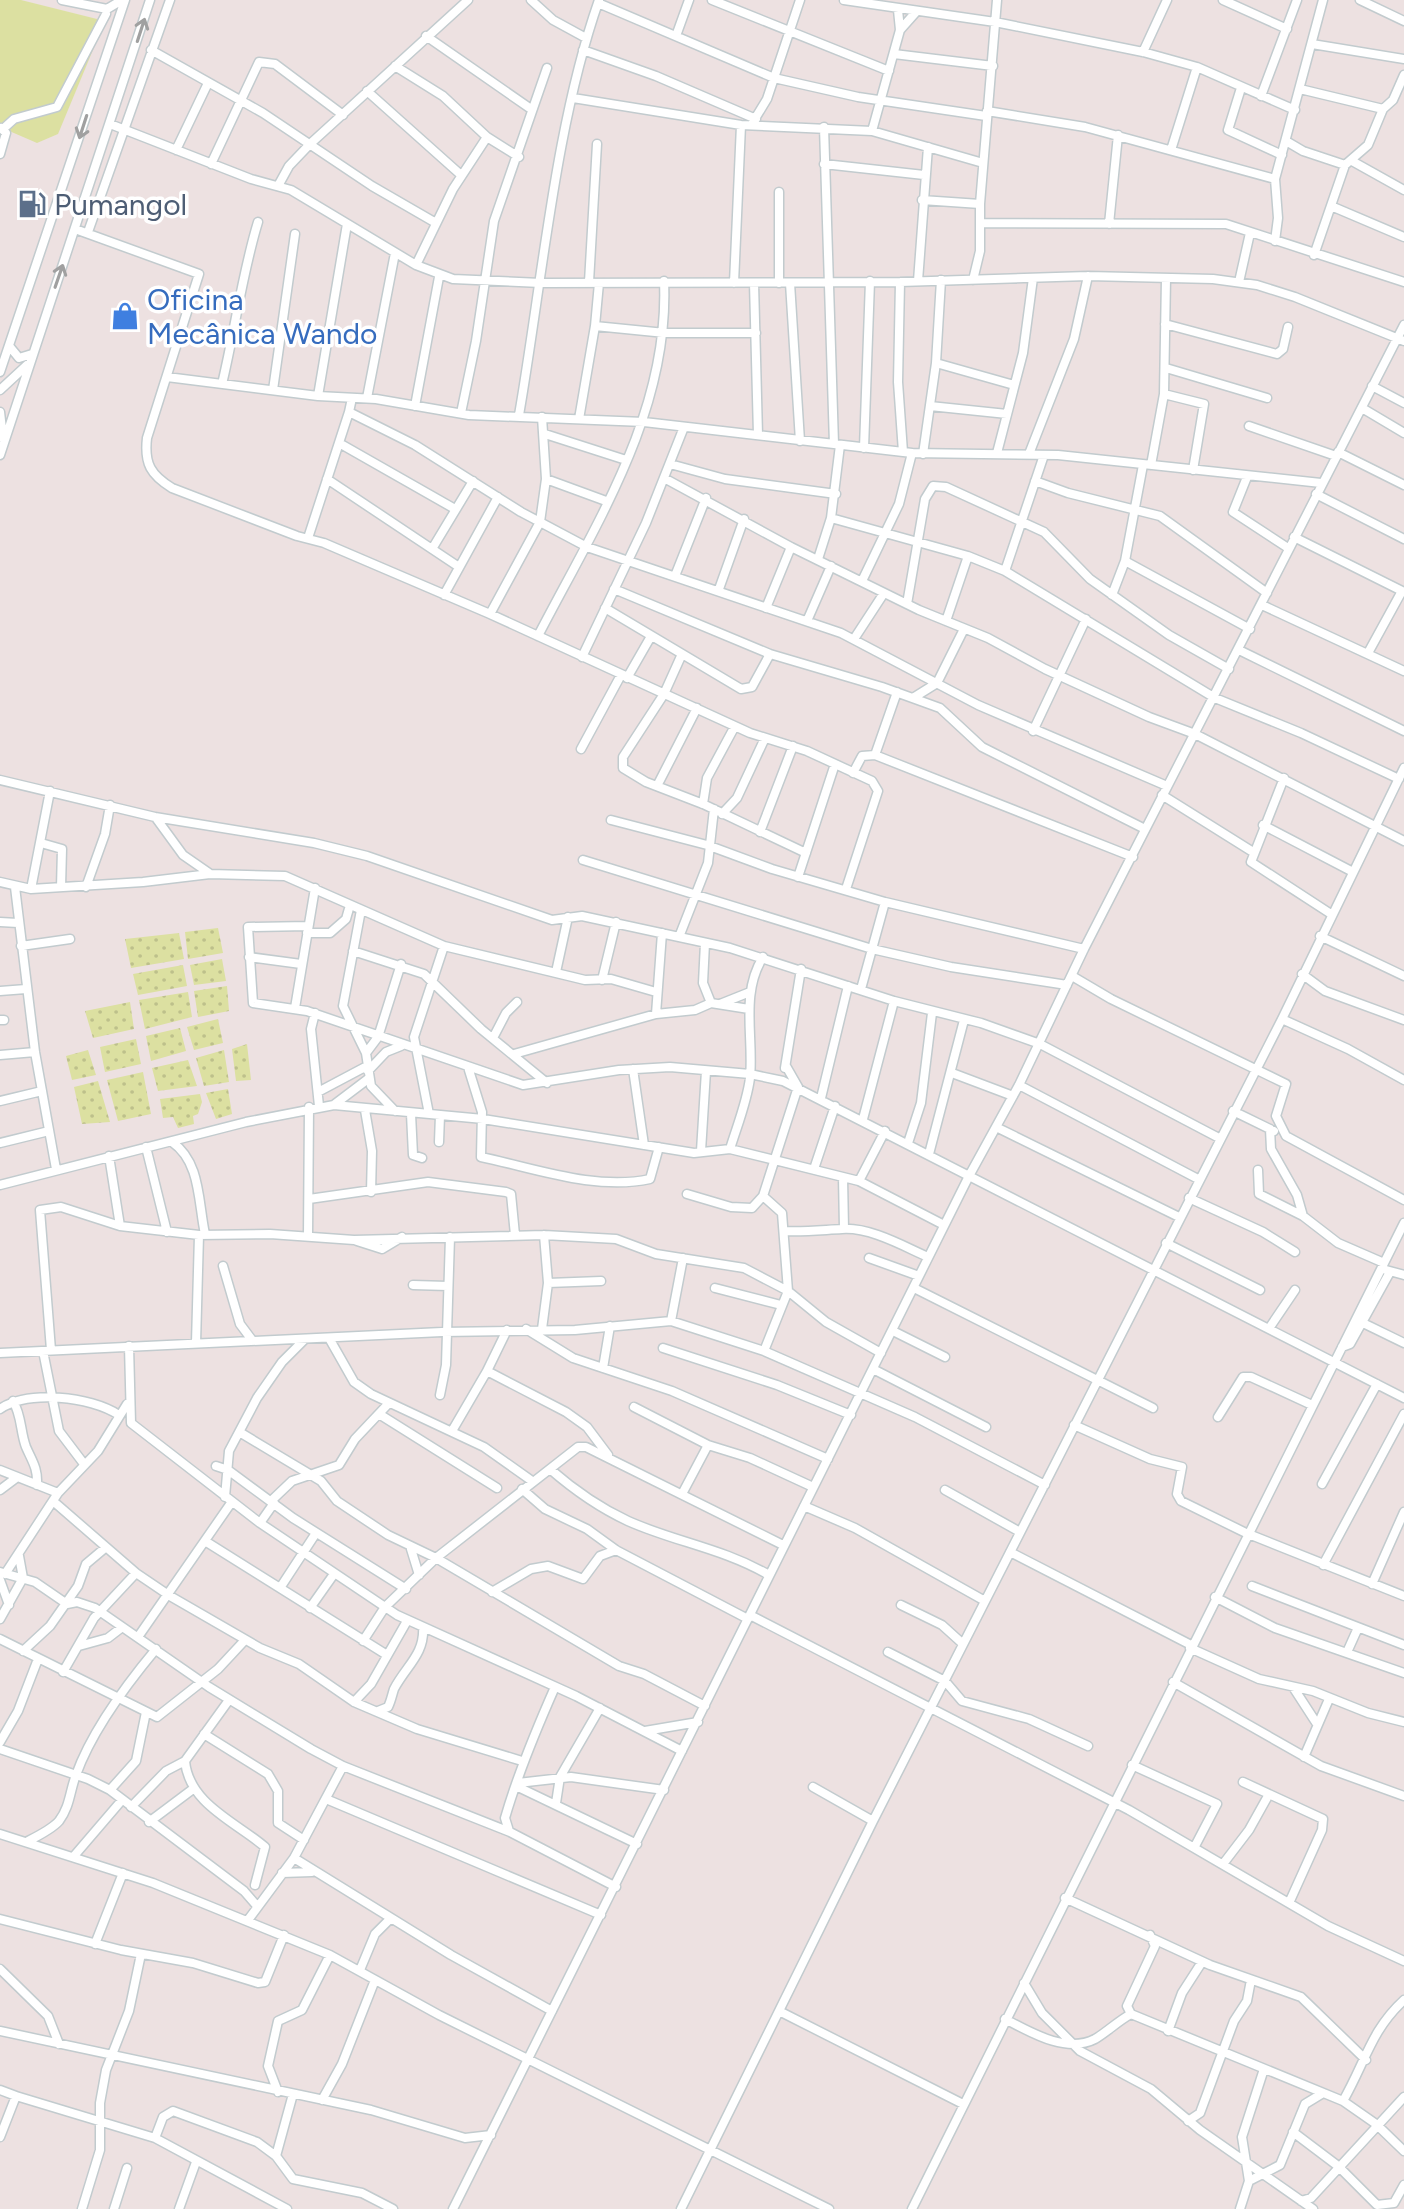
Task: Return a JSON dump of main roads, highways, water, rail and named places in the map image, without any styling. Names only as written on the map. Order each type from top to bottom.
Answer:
[{"type":"place","name":"Pumangol","points":[[32,204]]},
{"type":"place","name":"Oficina Mecânica Wando","points":[[125,316]]}]
